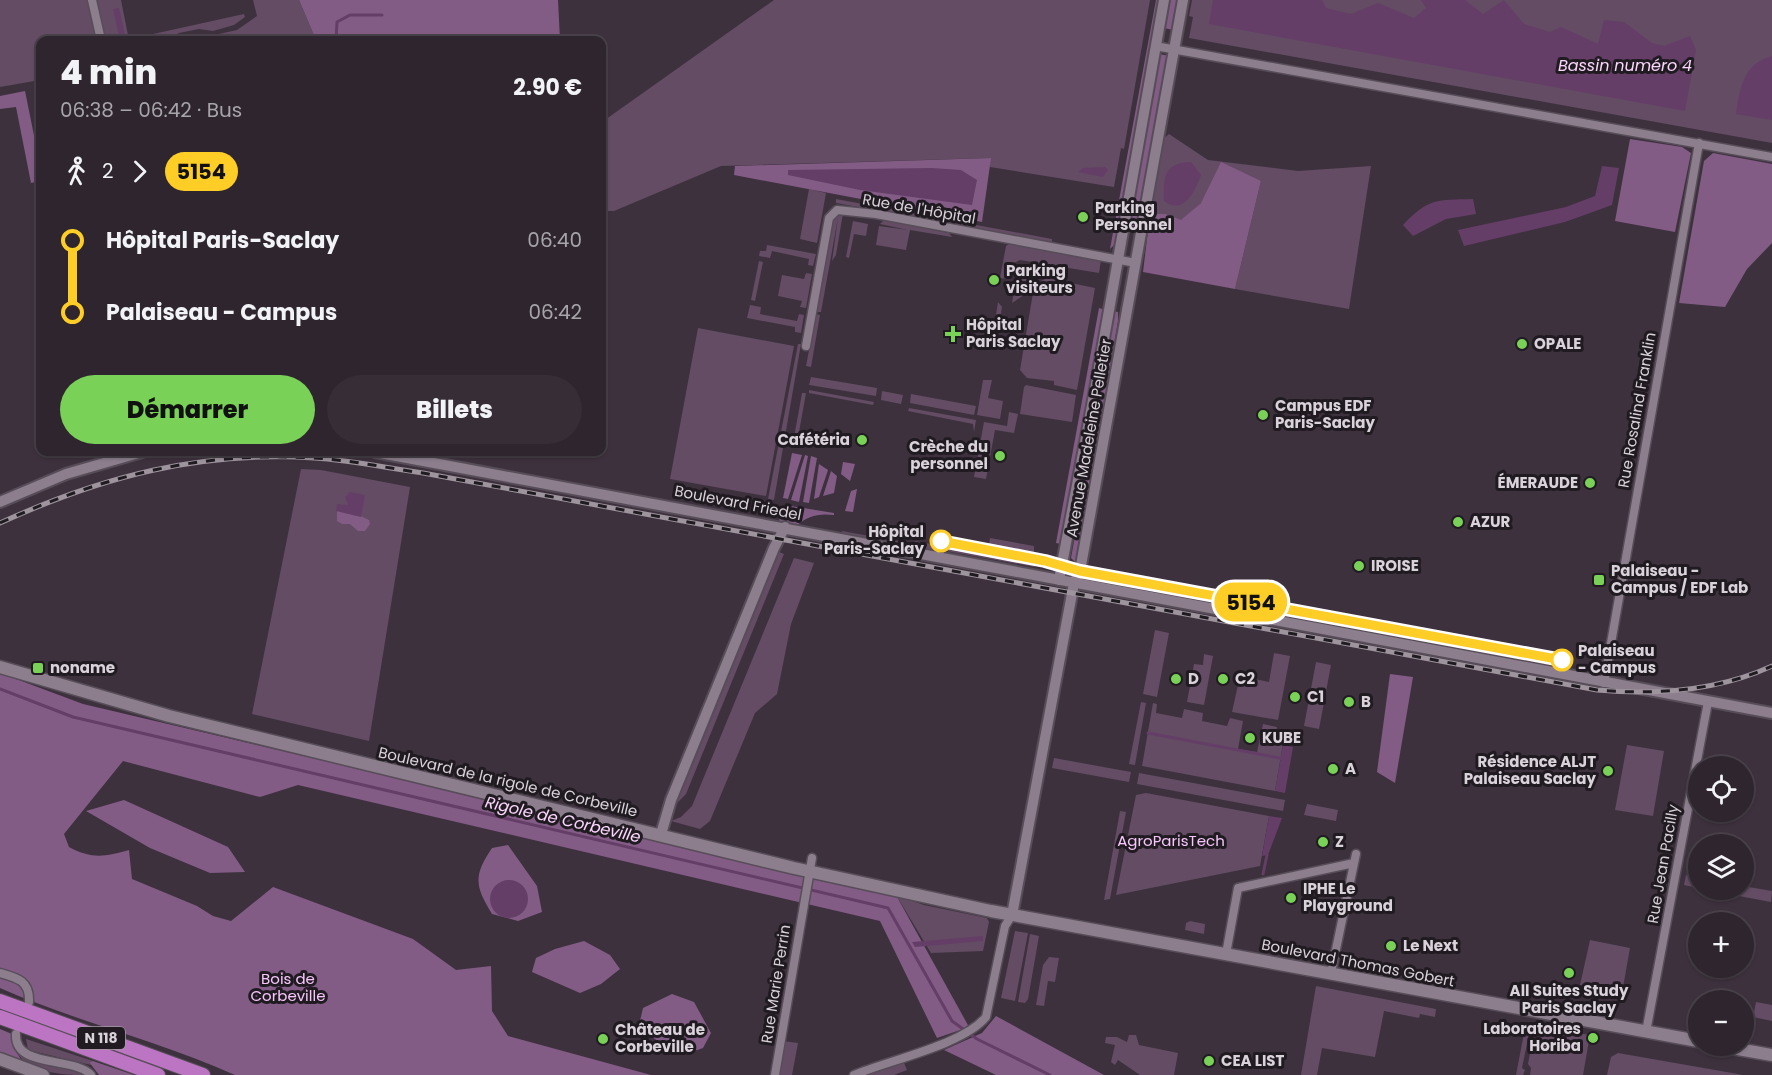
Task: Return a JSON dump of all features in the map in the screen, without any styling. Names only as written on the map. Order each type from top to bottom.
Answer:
[{"type":"highway","name":"N 118","points":[[0,1001],[203,1075]]},
{"type":"highway","name":"N 118","points":[[0,1017],[158,1075]]},
{"type":"main road","name":"Boulevard de la rigole de Corbeville","points":[[0,667],[169,716],[661,834],[808,877],[1012,915]]},
{"type":"main road","name":"Boulevard Thomas Gobert","points":[[1012,915],[1688,1039]]},
{"type":"main road","points":[[1754,1052],[1772,1055]]},
{"type":"main road","points":[[0,1059],[42,1075]]},
{"type":"street","points":[[92,0],[99,36]]},
{"type":"street","name":"Avenue Madeleine Pelletier","points":[[1059,580],[1164,0]]},
{"type":"street","name":"Avenue Madeleine Pelletier","points":[[1012,915],[1074,583],[1080,571],[1182,0]]},
{"type":"street","points":[[1155,46],[1772,157]]},
{"type":"street","name":"Rue Rosalind Franklin","points":[[1604,683],[1699,143]]},
{"type":"street","name":"Rue de l'Hôpital","points":[[806,346],[829,218],[837,210],[848,209],[1136,263]]},
{"type":"street","points":[[0,502],[66,474],[128,456]]},
{"type":"street","name":"Boulevard Friedel","points":[[397,456],[1772,713]]},
{"type":"street","points":[[661,834],[671,800],[784,527]]},
{"type":"street","name":"Rue Jean Pacilly","points":[[1646,1032],[1708,702]]},
{"type":"street","name":"Rue Marie Perrin","points":[[775,1075],[812,858]]},
{"type":"street","points":[[1226,954],[1238,888],[1355,859],[1331,973]]},
{"type":"street","points":[[856,1074],[961,1037],[978,1027],[986,1017],[990,1005],[1005,926],[1012,915]]},
{"type":"street","points":[[0,973],[21,980],[27,987],[29,1002]]},
{"type":"street","points":[[16,1034],[17,1043],[22,1052],[36,1058],[82,1068],[91,1075]]},
{"type":"green space","points":[[0,0],[89,0],[96,36],[36,36],[36,81],[0,87]]},
{"type":"green space","points":[[97,0],[121,0],[128,36],[104,36]]},
{"type":"green space","points":[[253,0],[299,0],[314,36],[214,36],[237,30],[257,16]]},
{"type":"green space","points":[[299,0],[558,0],[560,36],[314,36]]},
{"type":"green space","points":[[774,0],[1150,0],[1124,149],[1121,148],[1114,187],[990,167],[990,158],[721,166],[614,211],[606,211],[606,119]]},
{"type":"green space","points":[[1156,0],[1160,0],[1117,242],[1110,249]]},
{"type":"green space","points":[[1169,0],[1179,0],[1173,30],[1164,28]]},
{"type":"green space","points":[[1192,0],[1772,0],[1772,143],[1189,38],[1193,17],[1189,16]]},
{"type":"green space","points":[[244,14],[245,17],[234,25],[213,31],[199,29],[173,36],[144,36]]},
{"type":"green space","points":[[1159,54],[1170,56],[1137,231],[1127,230]]},
{"type":"green space","points":[[25,91],[36,145],[36,182],[31,183],[16,107],[0,109],[0,96]]},
{"type":"green space","points":[[1169,134],[1208,160],[1298,171],[1371,166],[1349,309],[1235,289],[1261,181],[1201,203],[1181,221],[1166,214],[1150,214],[1163,139]]},
{"type":"green space","points":[[1630,139],[1682,147],[1691,153],[1675,232],[1615,221]]},
{"type":"green space","points":[[1713,153],[1772,164],[1772,243],[1747,269],[1725,307],[1679,303],[1704,161]]},
{"type":"green space","points":[[991,158],[982,222],[734,175],[735,166]]},
{"type":"green space","points":[[1221,162],[1261,181],[1235,289],[1143,272],[1150,214],[1166,214],[1181,220],[1201,203]]},
{"type":"green space","points":[[809,189],[826,193],[817,243],[800,239]]},
{"type":"green space","points":[[836,199],[1052,239],[1052,242],[836,203]]},
{"type":"green space","points":[[843,213],[836,255],[832,261],[838,218],[821,312],[817,312],[833,220],[837,214]]},
{"type":"green space","points":[[884,220],[949,233],[952,237],[910,230],[906,250],[876,245],[879,226],[908,230],[880,224]]},
{"type":"green space","points":[[853,221],[868,224],[866,236],[854,234],[849,258],[846,257]]},
{"type":"green space","points":[[1009,244],[1101,260],[1099,273],[1020,260],[1012,264],[1007,279],[1000,278],[1006,246]]},
{"type":"green space","points":[[767,245],[816,254],[813,266],[808,265],[809,259],[772,251],[770,258],[759,256],[760,251],[766,251]]},
{"type":"green space","points":[[759,261],[763,262],[755,301],[751,300]]},
{"type":"green space","points":[[1021,268],[1038,271],[1029,277],[1027,293],[1012,303],[1017,272]]},
{"type":"green space","points":[[806,273],[812,274],[806,308],[800,307],[802,301],[778,296],[782,275],[804,279]]},
{"type":"green space","points":[[1047,278],[1095,288],[1077,390],[1054,385],[1054,381],[1027,378],[1020,370],[1034,287]]},
{"type":"green space","points":[[998,302],[1002,307],[998,332],[993,334]]},
{"type":"green space","points":[[750,305],[761,307],[760,314],[797,321],[799,314],[804,315],[801,333],[795,332],[795,327],[747,318]]},
{"type":"green space","points":[[1099,308],[1105,310],[1061,544],[1056,543]]},
{"type":"green space","points":[[1113,311],[1118,312],[1118,321],[1078,558],[1075,562],[1071,558],[1082,497],[1082,477]]},
{"type":"green space","points":[[816,314],[820,315],[811,367],[806,366]]},
{"type":"green space","points":[[698,328],[794,346],[766,496],[670,479]]},
{"type":"green space","points":[[798,344],[801,344],[774,500],[768,499]]},
{"type":"green space","points":[[811,377],[877,388],[876,396],[809,385]]},
{"type":"green space","points":[[983,380],[992,380],[988,398],[1003,401],[1000,419],[977,415]]},
{"type":"green space","points":[[1026,385],[1076,395],[1072,422],[1020,414]]},
{"type":"green space","points":[[809,390],[874,402],[873,405],[809,393]]},
{"type":"green space","points":[[882,391],[903,395],[901,404],[881,400]]},
{"type":"green space","points":[[802,393],[806,393],[797,443],[793,443]]},
{"type":"green space","points":[[911,394],[976,406],[974,415],[910,403]]},
{"type":"green space","points":[[909,408],[976,420],[974,432],[973,424],[908,411]]},
{"type":"green space","points":[[1009,412],[1018,414],[1014,433],[995,430],[986,479],[974,477],[984,422],[1007,426]]},
{"type":"green space","points":[[792,453],[802,455],[788,499],[783,498]]},
{"type":"green space","points":[[805,455],[808,456],[799,502],[791,500]]},
{"type":"green space","points":[[811,456],[817,458],[809,503],[803,502]]},
{"type":"green space","points":[[843,462],[855,464],[850,481],[841,474]]},
{"type":"green space","points":[[819,464],[828,470],[819,497],[814,499]]},
{"type":"green space","points":[[301,469],[321,470],[410,487],[369,741],[252,714]]},
{"type":"green space","points":[[831,471],[837,476],[834,493],[823,496]]},
{"type":"green space","points":[[857,489],[853,512],[845,511],[851,491]]},
{"type":"green space","points":[[791,506],[834,513],[834,515],[814,516],[796,526],[779,522],[781,509]]},
{"type":"green space","points":[[346,509],[369,520],[370,524],[365,531],[358,531],[350,524],[337,521],[337,511]]},
{"type":"green space","points":[[842,531],[907,543],[906,547],[841,535]]},
{"type":"green space","points":[[990,538],[1034,546],[1034,552],[989,544]]},
{"type":"green space","points":[[915,541],[1036,564],[1035,567],[946,551],[914,548]]},
{"type":"green space","points":[[777,551],[784,554],[686,794],[676,804]]},
{"type":"green space","points":[[794,558],[814,563],[791,624],[777,694],[755,713],[710,821],[700,829],[671,821],[681,817],[692,806]]},
{"type":"green space","points":[[1155,630],[1169,633],[1157,697],[1143,694]]},
{"type":"green space","points":[[1274,653],[1290,656],[1278,720],[1232,712],[1240,676],[1269,682]]},
{"type":"green space","points":[[1204,654],[1213,656],[1204,705],[1187,702],[1194,664],[1203,665]]},
{"type":"green space","points":[[1316,662],[1331,665],[1319,729],[1304,726]]},
{"type":"green space","name":"Bois de Corbeville","points":[[0,673],[83,704],[896,895],[969,1027],[937,1038],[880,921],[298,785],[260,797],[123,761],[64,834],[69,847],[84,854],[98,856],[129,850],[132,879],[197,906],[213,916],[231,921],[273,887],[413,939],[456,970],[491,966],[492,1011],[508,1036],[651,1075],[235,1075],[59,1011],[0,988]]},
{"type":"green space","points":[[1390,674],[1413,677],[1395,783],[1377,772]]},
{"type":"green space","points":[[1141,702],[1146,703],[1135,765],[1129,764]]},
{"type":"green space","points":[[1153,703],[1157,704],[1156,713],[1182,718],[1184,709],[1203,713],[1202,721],[1227,726],[1230,718],[1243,721],[1238,749],[1257,752],[1263,724],[1277,727],[1275,738],[1283,744],[1275,791],[1142,766]]},
{"type":"green space","points":[[1627,745],[1664,751],[1653,816],[1615,810]]},
{"type":"green space","points":[[1054,758],[1131,772],[1129,782],[1052,768]]},
{"type":"green space","points":[[1139,773],[1285,800],[1283,811],[1137,784]]},
{"type":"green space","name":"AgroParisTech","points":[[1146,793],[1269,816],[1260,866],[1116,895],[1136,795]]},
{"type":"green space","points":[[124,800],[228,847],[245,872],[210,873],[150,848],[86,811]]},
{"type":"green space","points":[[1307,804],[1338,810],[1336,821],[1304,815]]},
{"type":"green space","points":[[1120,811],[1126,812],[1110,899],[1104,900]]},
{"type":"green space","points":[[508,845],[537,886],[542,912],[518,921],[492,914],[482,896],[478,881],[482,866],[492,848]]},
{"type":"green space","points":[[1686,875],[1688,875],[1688,886],[1684,885]]},
{"type":"green space","points":[[1754,888],[1772,891],[1771,902],[1754,899]]},
{"type":"green space","points":[[896,895],[924,905],[987,918],[989,922],[983,951],[931,953]]},
{"type":"green space","points":[[1190,921],[1205,924],[1204,934],[1185,930],[1186,923]]},
{"type":"green space","points":[[1015,931],[1028,933],[1015,1001],[1001,998]]},
{"type":"green space","points":[[1030,934],[1039,936],[1028,999],[1025,1003],[1018,1002]]},
{"type":"green space","points":[[1590,940],[1630,948],[1622,993],[1580,985]]},
{"type":"green space","points":[[584,941],[610,955],[620,969],[601,984],[580,993],[532,972],[536,958],[555,949]]},
{"type":"green space","points":[[1049,957],[1059,958],[1055,982],[1048,981],[1044,1006],[1036,1005],[1043,965]]},
{"type":"green space","points":[[1316,986],[1436,1009],[1435,1017],[1420,1014],[1419,1018],[1384,1011],[1375,1057],[1322,1048],[1317,1075],[1301,1075]]},
{"type":"green space","points":[[672,994],[694,1002],[711,1033],[703,1048],[684,1052],[676,1051],[661,1044],[639,1025],[643,1008]]},
{"type":"green space","points":[[1756,1002],[1772,1005],[1772,1021],[1754,1017]]},
{"type":"green space","points":[[996,1016],[1104,1075],[996,1075],[944,1050],[982,1033]]},
{"type":"green space","points":[[1535,1026],[1590,1035],[1583,1075],[1530,1075],[1531,1068],[1528,1064]]},
{"type":"green space","points":[[1525,1028],[1530,1029],[1522,1068],[1525,1070],[1523,1075],[1516,1075]]},
{"type":"green space","points":[[0,1029],[12,1034],[13,1047],[22,1061],[0,1053]]},
{"type":"green space","points":[[1129,1035],[1136,1035],[1139,1045],[1178,1053],[1174,1075],[1140,1075],[1118,1060],[1115,1065],[1111,1062],[1115,1045],[1105,1043],[1106,1037],[1117,1037],[1127,1042]]},
{"type":"green space","points":[[26,1039],[93,1061],[89,1062],[91,1065],[28,1050]]},
{"type":"green space","points":[[783,1041],[798,1043],[792,1075],[777,1075]]},
{"type":"green space","points":[[17,1053],[30,1059],[81,1071],[85,1075],[38,1069],[23,1060]]},
{"type":"green space","points":[[1618,1053],[1742,1075],[1607,1075],[1611,1057]]},
{"type":"green space","points":[[902,1058],[907,1070],[894,1075],[859,1075]]},
{"type":"green space","points":[[93,1061],[134,1075],[99,1075],[89,1062]]},
{"type":"water","name":"Bassin numéro 4","points":[[1213,0],[1322,0],[1326,8],[1351,14],[1378,3],[1414,18],[1426,8],[1421,0],[1465,0],[1483,14],[1504,0],[1524,24],[1550,32],[1561,27],[1598,44],[1604,20],[1624,22],[1652,43],[1664,46],[1690,36],[1696,50],[1685,111],[1209,24]]},
{"type":"water","points":[[119,8],[125,36],[119,36],[113,9]]},
{"type":"water","points":[[1772,56],[1772,120],[1736,114],[1739,95],[1749,71],[1762,60]]},
{"type":"water","points":[[1191,162],[1201,175],[1188,200],[1177,206],[1164,201],[1165,178],[1170,168]]},
{"type":"water","points":[[1602,166],[1619,168],[1612,205],[1565,222],[1464,246],[1458,230],[1566,207],[1595,196]]},
{"type":"water","points":[[1105,167],[1108,170],[1103,177],[1078,172],[1083,168]]},
{"type":"water","points":[[932,168],[961,170],[977,180],[972,205],[860,190],[788,175],[788,170]]},
{"type":"water","points":[[1473,199],[1476,214],[1446,219],[1413,236],[1403,225],[1419,210],[1434,202]]},
{"type":"water","points":[[350,492],[365,495],[361,517],[336,511],[337,504],[348,505],[345,497]]},
{"type":"water","points":[[1283,745],[1293,747],[1285,793],[1275,791]]},
{"type":"water","points":[[1269,816],[1282,818],[1268,855],[1262,856]]},
{"type":"water","points":[[509,880],[522,886],[528,899],[522,912],[509,918],[496,912],[490,899],[496,886]]},
{"type":"water","points":[[983,936],[983,941],[915,947],[912,942]]},
{"type":"waterway","points":[[336,36],[337,22],[350,15],[382,15]]},
{"type":"waterway","name":"Rigole de Corbeville","points":[[0,689],[73,717],[888,908],[952,1021],[977,1039],[1050,1075]]},
{"type":"waterway","points":[[1148,733],[1285,759]]},
{"type":"waterway","points":[[1263,874],[1267,855]]},
{"type":"railway","points":[[0,523],[76,492],[153,470],[231,459],[272,457],[328,459],[423,473],[1597,690],[1641,692],[1708,686],[1772,666]]},
{"type":"bus line","name":"5154","points":[[941,541],[1016,554],[1080,571],[1562,660]]},
{"type":"place","name":"Parking Personnel","points":[[1083,217]]},
{"type":"place","name":"Parking visiteurs","points":[[994,280]]},
{"type":"place","name":"Hôpital Paris Saclay","points":[[953,334]]},
{"type":"place","name":"OPALE","points":[[1522,344]]},
{"type":"place","name":"Campus EDF Paris-Saclay","points":[[1263,415]]},
{"type":"place","name":"Cafétéria","points":[[862,440]]},
{"type":"place","name":"Crèche du personnel","points":[[1000,456]]},
{"type":"place","name":"ÉMERAUDE","points":[[1590,483]]},
{"type":"place","name":"AZUR","points":[[1458,522]]},
{"type":"place","name":"Hôpital Paris-Saclay","points":[[941,541]]},
{"type":"place","name":"IROISE","points":[[1359,566]]},
{"type":"place","name":"Palaiseau - Campus / EDF Lab","points":[[1599,580]]},
{"type":"place","name":"Palaiseau - Campus","points":[[1562,660]]},
{"type":"place","name":"noname","points":[[38,668]]},
{"type":"place","name":"D","points":[[1176,679]]},
{"type":"place","name":"C2","points":[[1223,679]]},
{"type":"place","name":"C1","points":[[1295,697]]},
{"type":"place","name":"B","points":[[1349,702]]},
{"type":"place","name":"KUBE","points":[[1250,738]]},
{"type":"place","name":"A","points":[[1333,769]]},
{"type":"place","name":"Résidence ALJT Palaiseau Saclay","points":[[1608,771]]},
{"type":"place","name":"Z","points":[[1323,842]]},
{"type":"place","name":"IPHE Le Playground","points":[[1291,898]]},
{"type":"place","name":"Le Next","points":[[1391,946]]},
{"type":"place","name":"All Suites Study Paris Saclay","points":[[1569,973]]},
{"type":"place","name":"Laboratoires Horiba","points":[[1593,1038]]},
{"type":"place","name":"Château de Corbeville","points":[[603,1039]]},
{"type":"place","name":"CEA LIST","points":[[1209,1061]]}]
